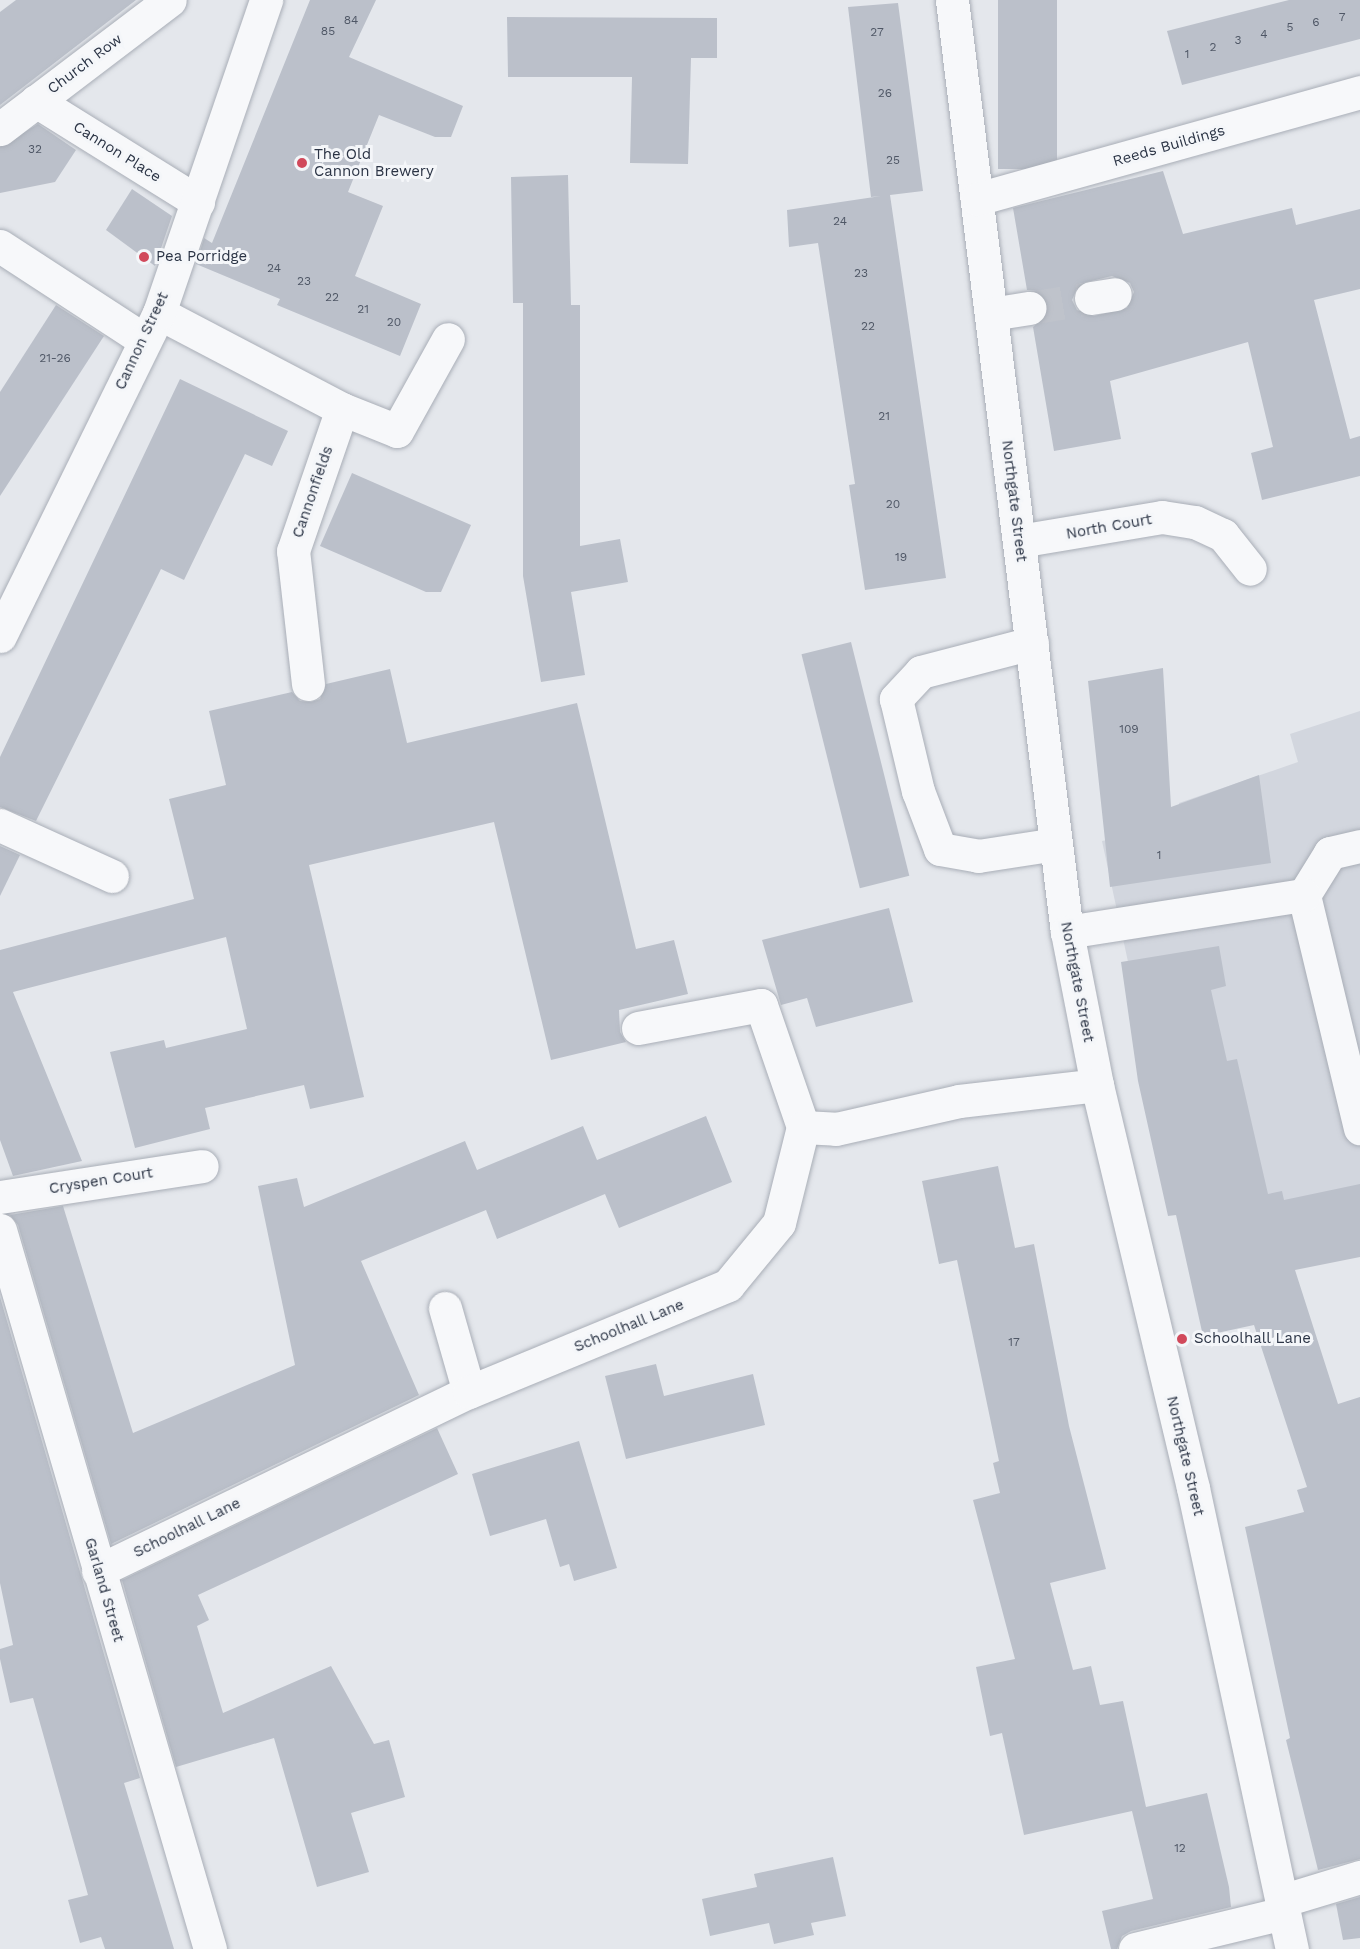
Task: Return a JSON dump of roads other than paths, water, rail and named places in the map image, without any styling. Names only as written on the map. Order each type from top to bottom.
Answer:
[{"type":"street","name":"Church Row","points":[[0,129],[170,0]]},
{"type":"street","name":"Cannon Street","points":[[0,636],[151,326],[198,202],[266,0]]},
{"type":"street","name":"Northgate Street","points":[[952,0],[1067,932],[1097,1085],[1193,1488],[1292,1949]]},
{"type":"street","name":"Reeds Buildings","points":[[977,199],[1360,92]]},
{"type":"street","name":"Cannon Place","points":[[36,101],[198,202]]},
{"type":"street","points":[[0,246],[151,326],[397,431],[448,339]]},
{"type":"street","points":[[991,314],[1030,308]]},
{"type":"street","name":"Cannonfields","points":[[308,684],[294,551],[342,408]]},
{"type":"street","name":"North Court","points":[[1019,541],[1162,517],[1195,522],[1223,535],[1250,569]]},
{"type":"street","points":[[1032,643],[921,672],[896,699],[918,791],[940,849],[978,856],[1056,844]]},
{"type":"street","points":[[0,825],[112,876]]},
{"type":"street","points":[[1360,846],[1330,853],[1304,895],[1360,1128]]},
{"type":"street","points":[[1067,932],[1304,895]]},
{"type":"street","points":[[639,1028],[761,1005],[803,1127],[836,1129],[959,1101],[1097,1085]]},
{"type":"street","name":"Schoolhall Lane","points":[[98,1571],[469,1392],[728,1285],[779,1223],[803,1127]]},
{"type":"street","name":"Cryspen Court","points":[[0,1197],[202,1166]]},
{"type":"street","name":"Garland Street","points":[[0,1230],[210,1949]]},
{"type":"street","points":[[445,1308],[469,1392]]},
{"type":"street","points":[[1134,1949],[1282,1907],[1360,1877]]},
{"type":"tunnel","points":[[1030,308],[1091,298]]},
{"type":"place","name":"The Old Cannon Brewery","points":[[302,163]]},
{"type":"place","name":"Pea Porridge","points":[[144,257]]},
{"type":"place","name":"Schoolhall Lane","points":[[1182,1339]]}]
